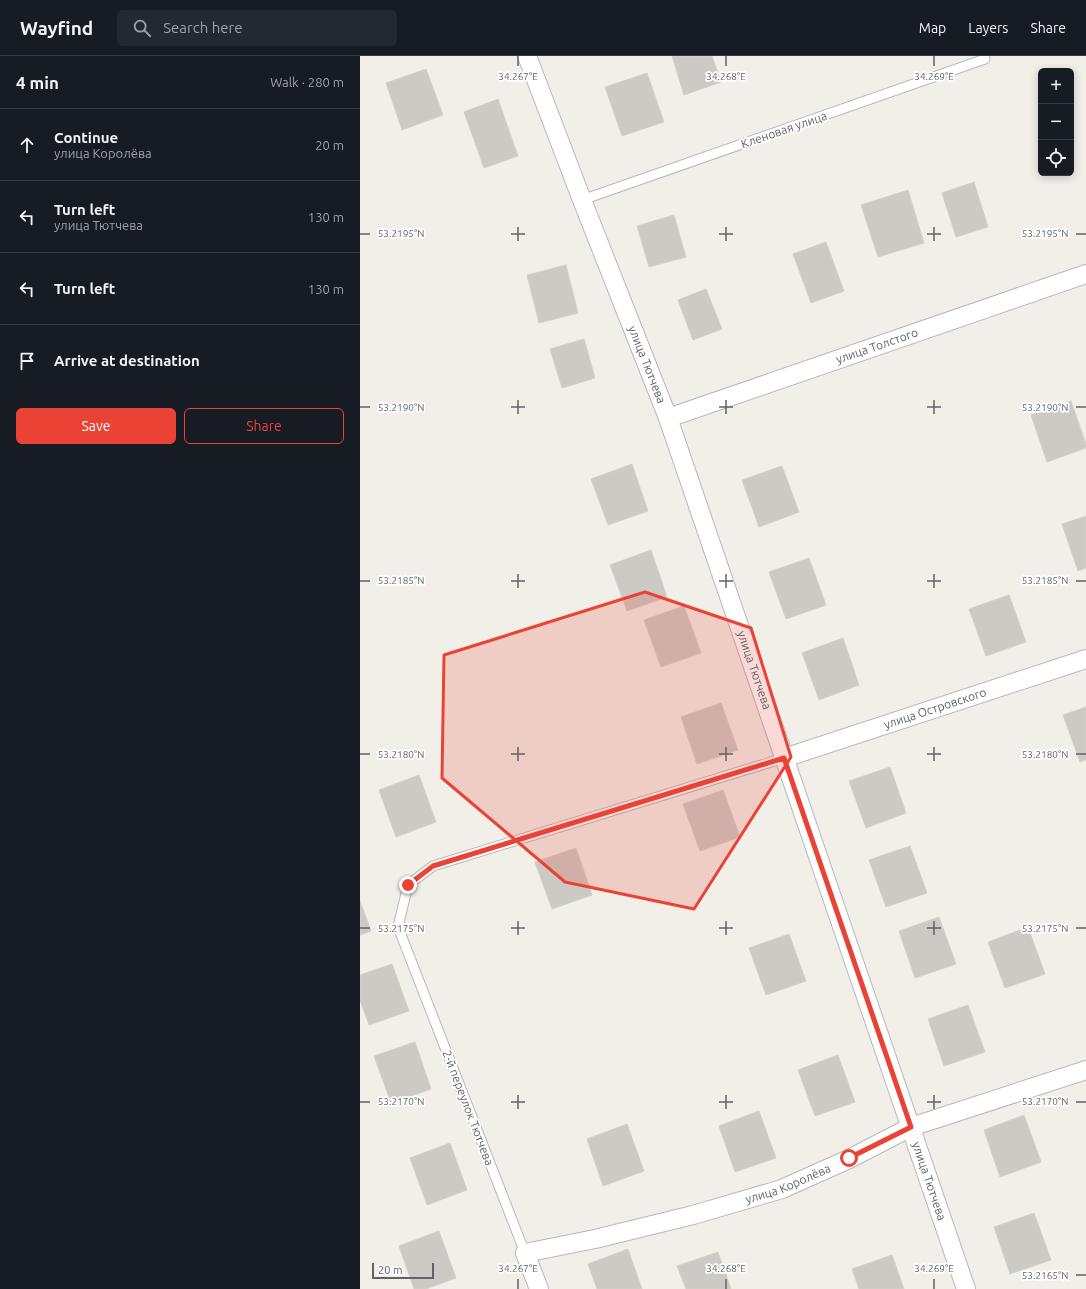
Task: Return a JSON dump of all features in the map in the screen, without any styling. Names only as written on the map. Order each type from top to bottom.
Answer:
[{"type":"street","name":"улица Тютчева","points":[[527,56],[668,418],[966,1289]]},
{"type":"street","name":"улица Толстого","points":[[668,418],[1086,274]]},
{"type":"street","name":"улица Островского","points":[[784,758],[1086,659]]},
{"type":"street","name":"улица Королёва","points":[[525,1253],[595,1239],[686,1217],[782,1189],[911,1127],[1086,1070]]},
{"type":"street","name":"2-й переулок Тютчева","points":[[525,1253],[538,1289]]},
{"type":"lane","name":"Кленовая улица","points":[[582,200],[985,59]]},
{"type":"lane","name":"2-й переулок Тютчева","points":[[525,1253],[398,927],[408,885],[433,866],[784,758]]},
{"type":"highlighted area","points":[[645,592],[751,628],[791,757],[694,909],[565,882],[442,778],[444,655]]},
{"type":"building","points":[[672,56],[712,56],[721,82],[684,95]]},
{"type":"building","points":[[426,69],[443,115],[402,130],[386,83]]},
{"type":"building","points":[[647,73],[664,122],[622,136],[605,87]]},
{"type":"building","points":[[498,99],[518,156],[484,168],[464,112]]},
{"type":"building","points":[[974,182],[988,227],[956,237],[942,193]]},
{"type":"building","points":[[908,190],[924,243],[878,257],[861,205]]},
{"type":"building","points":[[674,215],[686,257],[649,267],[637,226]]},
{"type":"building","points":[[826,242],[844,291],[811,303],[793,254]]},
{"type":"building","points":[[566,265],[578,313],[539,323],[527,275]]},
{"type":"building","points":[[706,289],[722,329],[693,340],[678,300]]},
{"type":"building","points":[[584,339],[595,378],[562,388],[550,349]]},
{"type":"building","points":[[1071,401],[1086,444],[1086,448],[1047,462],[1031,415]]},
{"type":"building","points":[[632,464],[648,511],[608,525],[591,479]]},
{"type":"building","points":[[782,466],[799,512],[759,527],[742,480]]},
{"type":"building","points":[[1086,516],[1086,568],[1078,571],[1062,524]]},
{"type":"building","points":[[651,550],[667,597],[627,611],[610,565]]},
{"type":"building","points":[[809,558],[826,605],[786,619],[769,572]]},
{"type":"building","points":[[1009,595],[1026,642],[986,656],[969,609]]},
{"type":"building","points":[[684,606],[701,653],[661,667],[644,620]]},
{"type":"building","points":[[843,638],[859,685],[819,700],[802,653]]},
{"type":"building","points":[[721,703],[738,750],[697,764],[681,717]]},
{"type":"building","points":[[1086,707],[1086,760],[1080,762],[1063,715]]},
{"type":"building","points":[[890,767],[906,813],[866,828],[849,781]]},
{"type":"building","points":[[419,775],[436,822],[396,837],[379,790]]},
{"type":"building","points":[[723,790],[740,837],[700,851],[683,804]]},
{"type":"building","points":[[910,846],[927,893],[886,907],[869,860]]},
{"type":"building","points":[[576,848],[592,895],[552,909],[535,862]]},
{"type":"building","points":[[360,901],[371,931],[360,935]]},
{"type":"building","points":[[939,917],[956,964],[915,978],[899,931]]},
{"type":"building","points":[[1028,927],[1045,974],[1005,988],[988,942]]},
{"type":"building","points":[[789,934],[806,981],[766,995],[749,948]]},
{"type":"building","points":[[392,964],[409,1011],[369,1025],[360,1000],[360,975]]},
{"type":"building","points":[[968,1005],[985,1052],[944,1066],[928,1019]]},
{"type":"building","points":[[415,1042],[431,1089],[391,1103],[374,1056]]},
{"type":"building","points":[[838,1055],[855,1102],[815,1116],[798,1070]]},
{"type":"building","points":[[759,1111],[776,1158],[735,1172],[719,1126]]},
{"type":"building","points":[[1024,1115],[1041,1162],[1000,1177],[984,1130]]},
{"type":"building","points":[[627,1124],[644,1171],[603,1186],[587,1139]]},
{"type":"building","points":[[450,1143],[467,1190],[427,1205],[410,1158]]},
{"type":"building","points":[[1034,1213],[1051,1260],[1010,1274],[994,1227]]},
{"type":"building","points":[[439,1231],[456,1278],[426,1289],[414,1289],[399,1246]]},
{"type":"building","points":[[628,1249],[642,1289],[597,1289],[588,1264]]},
{"type":"building","points":[[718,1252],[731,1289],[686,1289],[677,1266]]},
{"type":"building","points":[[892,1255],[904,1289],[859,1289],[852,1269]]},
{"type":"route","points":[[408,885],[433,866],[784,758],[911,1127],[849,1158]]}]
